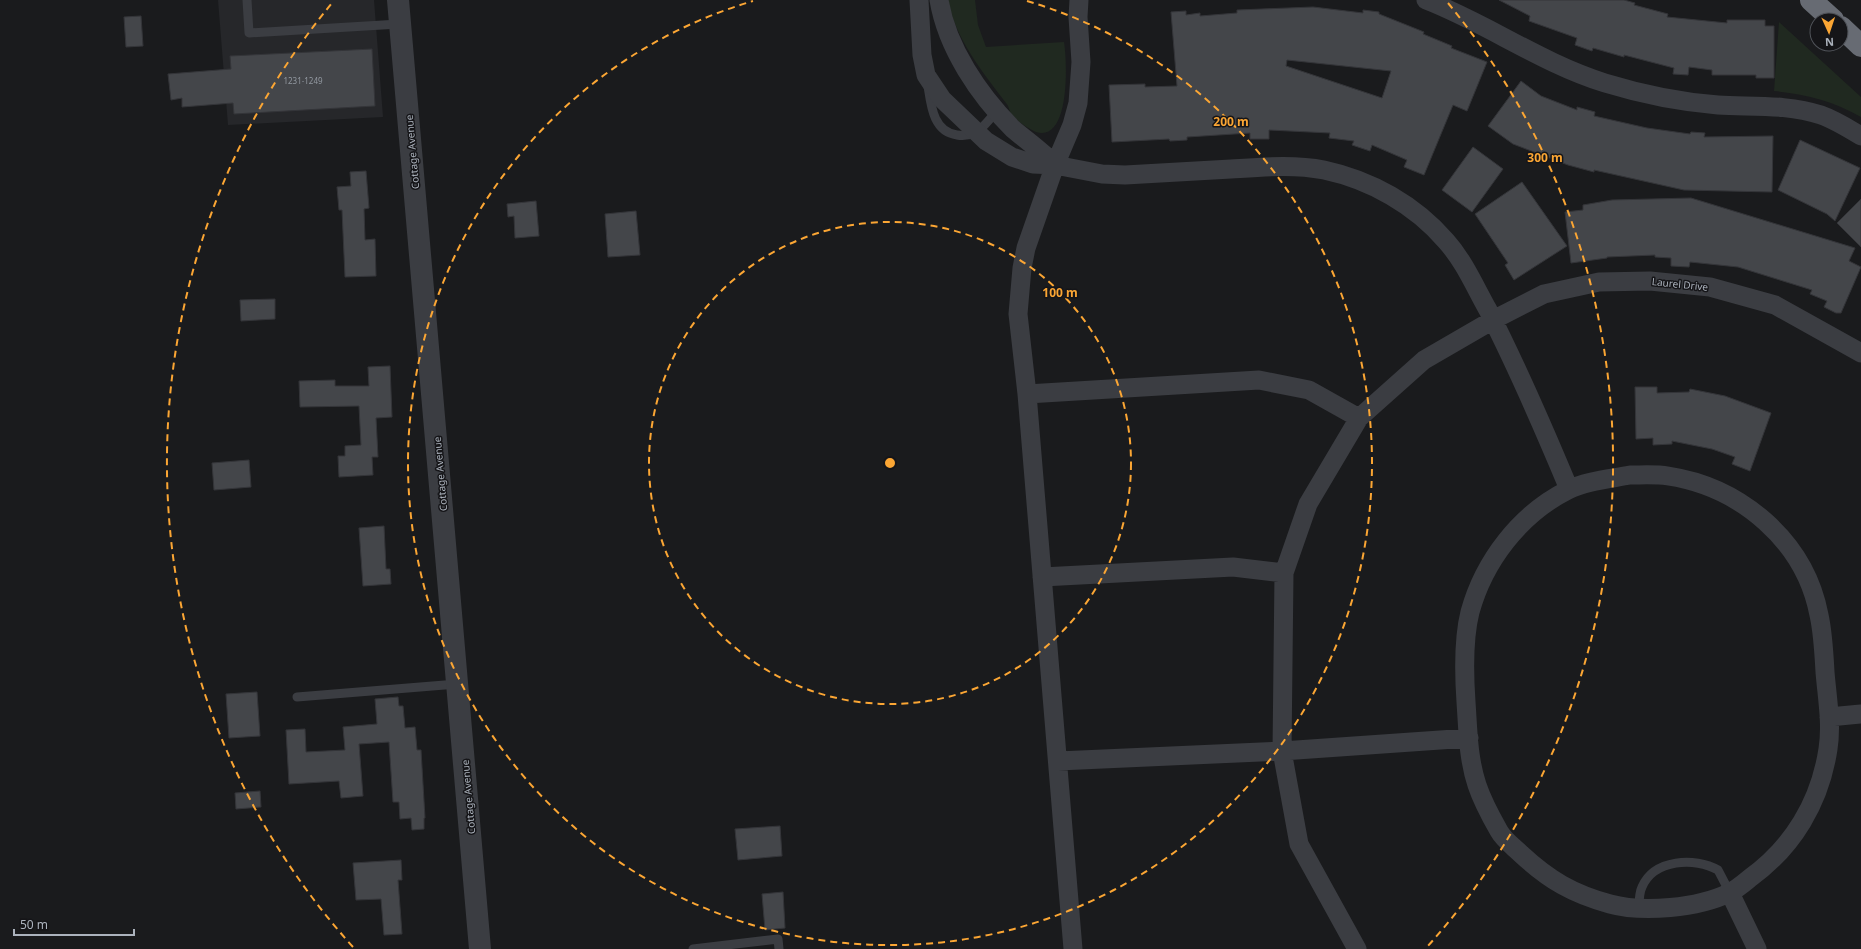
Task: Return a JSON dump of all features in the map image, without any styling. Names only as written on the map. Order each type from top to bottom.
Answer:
[{"type":"highway","points":[[1811,0],[1824,12]]},
{"type":"highway","points":[[1849,35],[1861,46]]},
{"type":"street","name":"Cottage Avenue","points":[[398,0],[459,684],[480,949]]},
{"type":"street","points":[[919,0],[922,49],[926,75],[942,99],[976,133],[998,150],[1012,157],[1033,164],[1055,164],[1102,174],[1125,175],[1273,166],[1302,167],[1324,170],[1349,177],[1389,194],[1412,210],[1430,224],[1446,241],[1462,263],[1493,320],[1542,425],[1569,489]]},
{"type":"street","points":[[939,0],[946,28],[956,49],[983,94],[1014,129],[1039,148],[1055,164]]},
{"type":"street","points":[[1073,949],[1027,394],[1018,314],[1021,276],[1026,248],[1055,164],[1072,125],[1078,103],[1081,62],[1078,17],[1079,0]]},
{"type":"street","points":[[1426,0],[1450,9],[1559,66],[1605,83],[1679,100],[1718,105],[1791,109],[1820,115],[1844,125],[1861,136]]},
{"type":"street","name":"Laurel Drive","points":[[1357,949],[1299,844],[1282,751],[1284,573],[1308,504],[1359,418],[1424,360],[1493,320],[1544,294],[1599,282],[1650,281],[1710,287],[1774,305],[1861,353]]},
{"type":"street","points":[[1027,394],[1259,380],[1308,390],[1359,418]]},
{"type":"street","points":[[1630,475],[1667,476],[1705,485],[1738,500],[1770,524],[1793,550],[1807,576],[1819,613],[1829,717],[1828,747],[1823,772],[1816,794],[1804,820],[1772,861],[1730,893],[1682,906],[1639,908],[1617,906],[1587,898],[1561,886],[1539,870],[1501,835],[1477,786],[1470,752],[1465,692],[1466,649],[1470,614],[1479,586],[1491,561],[1514,530],[1544,505],[1569,489],[1596,481],[1630,475]]},
{"type":"street","points":[[1042,577],[1233,567],[1284,573]]},
{"type":"street","points":[[1829,717],[1861,714]]},
{"type":"street","points":[[1058,761],[1282,751],[1469,738]]},
{"type":"street","points":[[1730,893],[1757,949]]},
{"type":"lane","points":[[247,0],[249,33],[399,24]]},
{"type":"lane","points":[[976,133],[997,111]]},
{"type":"lane","points":[[297,697],[459,684]]},
{"type":"lane","points":[[1639,908],[1642,887],[1647,879],[1668,865],[1684,862],[1697,862],[1718,870],[1730,893]]},
{"type":"lane","points":[[693,949],[778,939],[779,949]]},
{"type":"shaded area","points":[[218,0],[374,0],[383,117],[228,125]]},
{"type":"shaded area","points":[[948,0],[975,0],[978,25],[986,47],[1064,42],[1066,81],[1061,113],[1056,125],[1047,132],[1036,132],[1019,122],[1011,114],[1007,104],[988,80],[963,41]]},
{"type":"shaded area","points":[[1779,22],[1809,49],[1809,52],[1812,52],[1861,97],[1861,117],[1851,111],[1819,99],[1774,91]]},
{"type":"building","points":[[1499,0],[1624,0],[1635,3],[1634,5],[1668,14],[1667,17],[1727,23],[1727,20],[1765,20],[1765,26],[1774,26],[1774,78],[1756,78],[1756,75],[1712,75],[1712,70],[1689,67],[1688,75],[1673,74],[1674,68],[1624,55],[1624,57],[1593,48],[1592,51],[1575,45],[1577,38],[1529,21],[1530,16]]},
{"type":"building","points":[[1313,7],[1363,13],[1363,10],[1379,12],[1379,14],[1424,32],[1423,34],[1452,46],[1451,48],[1487,62],[1467,111],[1453,105],[1424,175],[1404,167],[1407,160],[1372,145],[1370,151],[1352,145],[1354,141],[1329,138],[1330,133],[1269,130],[1269,139],[1250,139],[1250,133],[1187,137],[1187,140],[1170,141],[1169,139],[1112,142],[1109,85],[1145,84],[1145,87],[1177,86],[1171,12],[1186,11],[1186,15],[1200,13],[1200,16],[1237,13],[1237,10]],"holes":[[[1287,60],[1391,71],[1382,98],[1286,66]]]},
{"type":"building","points":[[141,16],[143,46],[126,47],[124,17]]},
{"type":"building","points":[[372,49],[375,106],[234,114],[233,103],[182,107],[182,98],[171,100],[168,74],[231,69],[230,56]]},
{"type":"building","points":[[1521,81],[1541,96],[1577,110],[1577,107],[1595,112],[1594,116],[1647,128],[1690,134],[1691,132],[1705,133],[1704,137],[1773,136],[1772,192],[1684,190],[1594,170],[1594,172],[1568,165],[1513,144],[1488,126]]},
{"type":"building","points":[[1800,140],[1860,168],[1835,221],[1827,214],[1778,190]]},
{"type":"building","points":[[1473,147],[1503,169],[1472,212],[1442,190]]},
{"type":"building","points":[[366,171],[369,208],[364,209],[365,240],[375,239],[376,276],[345,277],[342,210],[339,210],[337,187],[351,186],[350,172]]},
{"type":"building","points":[[1522,182],[1567,246],[1514,280],[1505,265],[1508,263],[1475,214]]},
{"type":"building","points":[[1691,198],[1855,248],[1849,261],[1861,267],[1841,313],[1836,313],[1824,307],[1827,301],[1810,294],[1812,290],[1738,267],[1690,262],[1689,267],[1671,266],[1671,258],[1655,257],[1655,255],[1607,257],[1571,263],[1565,212],[1583,210],[1583,205],[1612,200]]},
{"type":"building","points":[[1861,199],[1861,247],[1837,223]]},
{"type":"building","points":[[536,201],[539,236],[515,238],[514,216],[508,217],[507,204]]},
{"type":"building","points":[[636,211],[640,255],[608,257],[605,214]]},
{"type":"building","points":[[275,299],[275,319],[241,321],[240,300]]},
{"type":"building","points":[[390,366],[392,417],[376,418],[378,457],[372,457],[373,475],[339,477],[338,456],[345,456],[345,446],[361,445],[359,406],[300,407],[299,381],[335,380],[335,386],[369,386],[368,367]]},
{"type":"building","points":[[1635,387],[1657,387],[1657,393],[1689,392],[1690,389],[1725,396],[1771,413],[1750,471],[1732,464],[1735,457],[1712,449],[1672,441],[1672,444],[1653,445],[1653,438],[1636,439]]},
{"type":"building","points":[[249,460],[251,487],[214,490],[212,463]]},
{"type":"building","points":[[384,526],[386,569],[390,569],[391,584],[363,586],[359,528]]},
{"type":"building","points":[[257,692],[260,736],[229,738],[226,694]]},
{"type":"building","points":[[398,697],[399,706],[403,706],[405,728],[415,727],[417,750],[421,750],[425,818],[424,829],[412,830],[411,818],[400,819],[399,802],[393,802],[389,742],[359,744],[363,796],[341,798],[339,781],[289,784],[286,730],[305,729],[306,752],[345,750],[343,727],[377,724],[375,699]]},
{"type":"building","points":[[260,791],[261,807],[236,809],[235,793]]},
{"type":"building","points":[[780,826],[782,856],[738,860],[735,829]]},
{"type":"building","points":[[401,860],[402,880],[398,880],[402,934],[384,935],[381,899],[356,900],[353,863]]},
{"type":"building","points":[[783,892],[785,928],[765,930],[762,894]]}]
